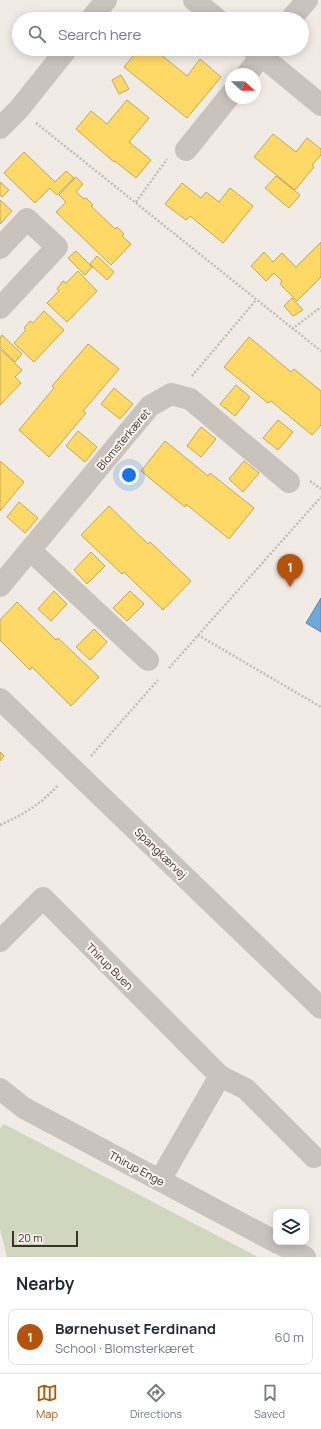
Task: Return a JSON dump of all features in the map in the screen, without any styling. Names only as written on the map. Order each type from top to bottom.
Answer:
[{"type":"street","points":[[97,12],[106,0]]},
{"type":"street","points":[[194,0],[209,12]]},
{"type":"street","points":[[297,12],[307,0]]},
{"type":"street","points":[[0,128],[19,109],[61,56]]},
{"type":"street","points":[[251,68],[258,56]]},
{"type":"street","points":[[267,56],[321,105]]},
{"type":"street","points":[[186,150],[225,101]]},
{"type":"street","points":[[0,248],[27,219],[57,247],[0,308]]},
{"type":"street","name":"Blomsterkæret","points":[[0,586],[150,406],[171,394],[180,397]]},
{"type":"street","points":[[180,397],[190,400],[289,482]]},
{"type":"street","points":[[30,550],[158,669]]},
{"type":"street","name":"Spangkærvej","points":[[0,699],[321,1008]]},
{"type":"street","name":"Thirup Buen","points":[[0,941],[43,898],[220,1076],[246,1089],[314,1157]]},
{"type":"street","points":[[160,1180],[220,1076]]},
{"type":"street","name":"Thirup Enge","points":[[0,1089],[24,1108],[273,1240]]},
{"type":"street","name":"Thirup Enge","points":[[282,1245],[305,1257]]},
{"type":"path","points":[[19,109],[321,352]]},
{"type":"path","points":[[136,202],[171,153],[186,150]]},
{"type":"path","points":[[180,397],[186,384],[256,300]]},
{"type":"path","points":[[292,329],[321,307]]},
{"type":"path","points":[[0,825],[24,815],[46,798],[74,771],[158,669],[198,635],[321,497]]},
{"type":"path","points":[[198,635],[321,707]]},
{"type":"green space","points":[[4,1124],[258,1257],[7,1257],[0,1229],[0,1128]]},
{"type":"building: Homes","points":[[133,56],[163,56],[187,76],[200,59],[221,77],[187,118],[124,67]]},
{"type":"building: Homes","points":[[121,75],[129,89],[119,94],[112,80]]},
{"type":"building: Homes","points":[[127,100],[149,118],[129,142],[151,160],[136,178],[115,161],[114,162],[76,129],[91,111],[107,124]]},
{"type":"building: Homes","points":[[273,134],[296,152],[307,138],[321,149],[321,155],[312,165],[314,167],[295,190],[254,157]]},
{"type":"building: Homes","points":[[24,152],[55,182],[66,171],[74,178],[57,195],[50,188],[35,203],[4,173]]},
{"type":"building: Homes","points":[[276,176],[300,195],[289,208],[265,188]]},
{"type":"building: Homes","points":[[76,177],[83,184],[76,192],[84,199],[86,198],[93,205],[91,206],[115,229],[117,227],[124,234],[122,236],[131,244],[111,265],[56,212],[66,202],[59,195]]},
{"type":"building: Homes","points":[[0,182],[9,190],[2,197],[0,195]]},
{"type":"building: Homes","points":[[182,183],[201,198],[206,192],[219,202],[230,188],[253,206],[223,243],[190,216],[186,220],[165,204]]},
{"type":"building: Homes","points":[[0,200],[12,211],[0,224]]},
{"type":"building: Homes","points":[[321,242],[321,277],[297,301],[280,284],[282,281],[274,273],[266,281],[251,266],[264,252],[273,262],[282,253],[296,267]]},
{"type":"building: Homes","points":[[76,251],[92,267],[85,275],[68,258]]},
{"type":"building: Homes","points":[[97,256],[114,272],[107,280],[90,264]]},
{"type":"building: Homes","points":[[78,271],[97,291],[67,322],[47,303],[59,291],[57,289],[63,281],[66,283]]},
{"type":"building: Homes","points":[[292,298],[303,310],[293,316],[284,306]]},
{"type":"building: Homes","points":[[44,311],[64,330],[34,362],[14,343],[26,330],[24,328],[30,321],[33,323]]},
{"type":"building: Homes","points":[[2,335],[22,354],[15,362],[0,347],[0,338]]},
{"type":"building: Homes","points":[[249,337],[291,372],[294,369],[321,391],[321,425],[312,435],[271,401],[268,403],[224,367]]},
{"type":"building: Homes","points":[[88,344],[119,369],[83,411],[86,413],[49,457],[19,430],[54,388],[52,386]]},
{"type":"building: Homes","points":[[0,349],[22,370],[15,377],[21,383],[0,405]]},
{"type":"building: Homes","points":[[236,385],[250,397],[235,416],[220,404]]},
{"type":"building: Homes","points":[[114,388],[133,404],[120,419],[101,404]]},
{"type":"building: Homes","points":[[278,420],[293,432],[278,450],[263,438]]},
{"type":"building: Homes","points":[[201,427],[216,439],[201,457],[187,446]]},
{"type":"building: Homes","points":[[78,431],[97,447],[85,462],[66,446]]},
{"type":"building: Homes","points":[[165,441],[208,476],[210,473],[254,508],[229,539],[186,504],[185,507],[141,471]]},
{"type":"building: Homes","points":[[0,461],[24,482],[0,511]]},
{"type":"building: Homes","points":[[244,461],[259,473],[243,492],[229,479]]},
{"type":"building: Homes","points":[[19,502],[38,518],[25,533],[7,517]]},
{"type":"building: Homes","points":[[109,506],[148,544],[150,542],[191,581],[163,610],[124,572],[122,574],[81,535]]},
{"type":"building: Homes","points":[[91,552],[105,566],[87,584],[74,570]]},
{"type":"building: Homes","points":[[54,591],[67,604],[51,621],[38,609]]},
{"type":"building: Homes","points":[[130,591],[144,604],[127,621],[113,608]]},
{"type":"building: Homes","points":[[17,602],[56,640],[58,638],[99,677],[71,706],[32,667],[30,670],[0,640],[0,620]]},
{"type":"building: Homes","points":[[94,629],[107,642],[90,660],[76,647]]},
{"type":"building: Homes","points":[[0,752],[4,756],[0,761]]},
{"type":"building: Schools","points":[[321,598],[321,632],[306,623]]},
{"type":"place","name":"Børnehuset Ferdinand","points":[[290,587]]}]
